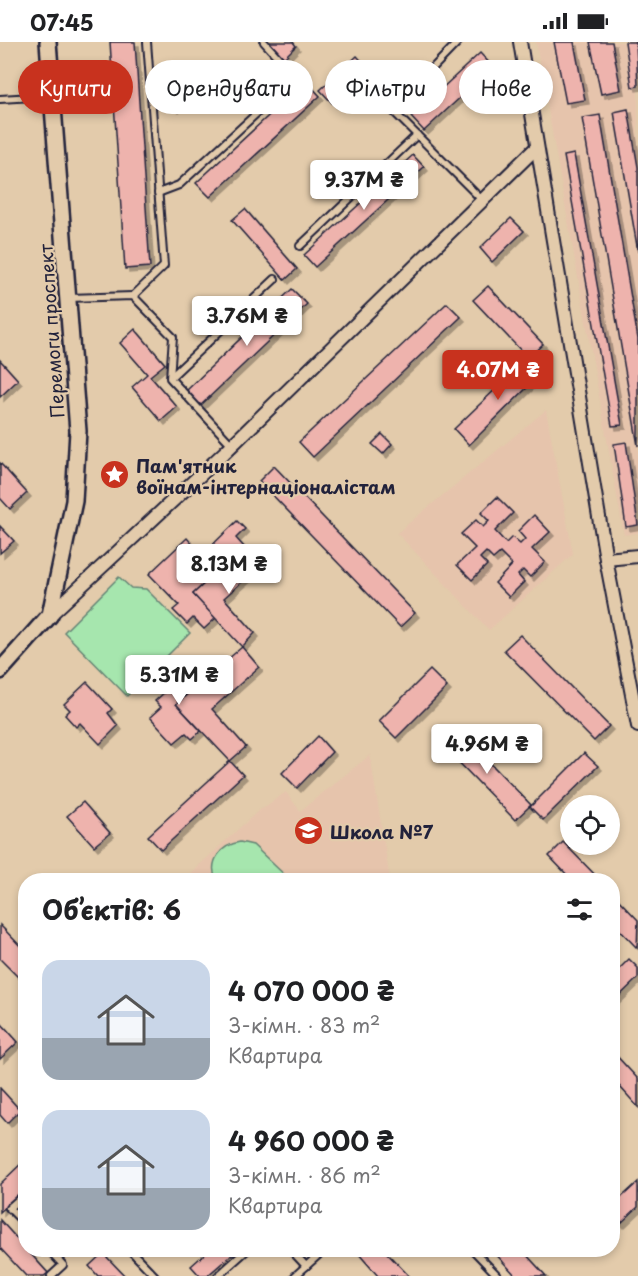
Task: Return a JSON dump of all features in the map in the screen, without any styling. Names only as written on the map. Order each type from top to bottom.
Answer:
[{"type":"street","name":"Перемоги проспект","points":[[48,42],[49,60]]},
{"type":"street","points":[[520,42],[606,558],[638,726]]},
{"type":"street","name":"Перемоги проспект","points":[[50,615],[74,501],[78,431],[53,114]]},
{"type":"street","points":[[0,671],[50,615],[232,445],[537,147]]},
{"type":"street","points":[[606,558],[638,556]]},
{"type":"lane","points":[[68,298],[133,296],[164,266],[147,42]]},
{"type":"lane","points":[[158,193],[180,185],[297,77],[264,42]]},
{"type":"lane","points":[[458,42],[392,110],[482,200]]},
{"type":"lane","points":[[0,99],[18,98]]},
{"type":"lane","points":[[300,246],[417,135]]},
{"type":"lane","points":[[170,378],[275,279]]},
{"type":"lane","points":[[133,296],[172,337],[170,378],[232,445]]},
{"type":"lane","points":[[18,1200],[9,1208],[18,1217]]},
{"type":"lane","points":[[51,1276],[63,1265],[55,1257]]},
{"type":"lane","points":[[137,1257],[155,1276]]},
{"type":"lane","points":[[218,1276],[239,1257]]},
{"type":"lane","points":[[298,1257],[306,1266]]},
{"type":"lane","points":[[295,1276],[316,1257]]},
{"type":"lane","points":[[480,1257],[498,1276]]},
{"type":"shaded area","points":[[536,42],[638,42],[638,533],[624,535],[549,114],[553,114],[553,60],[539,60]]},
{"type":"shaded area","points":[[546,410],[573,554],[489,630],[397,533]]},
{"type":"shaded area","name":"Школа №7","points":[[370,755],[389,873],[191,873],[256,813],[286,792],[300,811]]},
{"type":"green space","points":[[119,577],[131,588],[146,589],[190,633],[127,696],[64,632]]},
{"type":"green space","points":[[240,842],[253,845],[283,873],[214,873],[215,860],[218,855],[233,844]]},
{"type":"building","points":[[110,42],[135,42],[150,267],[125,269],[115,114],[133,114],[133,60],[111,60]]},
{"type":"building","points":[[269,42],[293,42],[296,46],[284,58]]},
{"type":"building","points":[[554,42],[574,42],[585,100],[566,103]]},
{"type":"building","points":[[590,42],[612,42],[621,90],[601,94]]},
{"type":"building","points":[[625,42],[636,42],[638,86],[632,87]]},
{"type":"building","points":[[480,53],[486,60],[472,60]]},
{"type":"building","points":[[459,72],[459,99],[447,110],[447,84]]},
{"type":"building","points":[[325,85],[325,95],[320,90]]},
{"type":"building","points":[[313,88],[320,96],[313,102]]},
{"type":"building","points":[[628,109],[638,167],[638,252],[614,112]]},
{"type":"building","points":[[270,114],[300,114],[210,197],[196,183]]},
{"type":"building","points":[[414,114],[442,114],[424,131],[411,117]]},
{"type":"building","points":[[600,115],[638,339],[638,446],[582,118]]},
{"type":"building","points":[[574,154],[622,425],[612,426],[564,156]]},
{"type":"building","points":[[413,155],[424,167],[315,267],[304,255]]},
{"type":"building","points":[[245,209],[297,269],[285,280],[232,220]]},
{"type":"building","points":[[511,218],[524,231],[492,262],[480,248]]},
{"type":"building","points":[[488,286],[543,344],[528,358],[473,300]]},
{"type":"building","points":[[292,289],[307,304],[200,406],[186,391]]},
{"type":"building","points":[[447,303],[461,317],[313,457],[299,442]]},
{"type":"building","points":[[135,329],[165,364],[150,376],[177,407],[161,421],[132,387],[147,374],[120,343]]},
{"type":"building","points":[[528,358],[543,372],[469,445],[454,429]]},
{"type":"building","points":[[0,360],[18,380],[0,397]]},
{"type":"building","points":[[382,434],[392,444],[383,454],[372,444]]},
{"type":"building","points":[[626,442],[638,525],[626,527],[614,444]]},
{"type":"building","points":[[0,463],[27,493],[10,509],[0,498]]},
{"type":"building","points":[[274,466],[415,613],[400,627],[259,481]]},
{"type":"building","points":[[497,497],[513,513],[495,531],[506,543],[512,537],[520,544],[525,539],[518,531],[534,515],[550,532],[532,549],[545,562],[530,577],[523,570],[518,575],[524,582],[509,597],[495,583],[512,565],[500,553],[493,559],[486,552],[480,558],[487,565],[472,580],[457,565],[475,548],[461,534],[476,520],[483,527],[489,521],[481,513]]},
{"type":"building","points":[[237,521],[245,529],[236,538],[244,547],[193,594],[216,618],[204,629],[193,618],[187,624],[173,610],[179,605],[149,574],[187,538],[202,555]]},
{"type":"building","points":[[0,526],[14,541],[0,553]]},
{"type":"building","points":[[244,547],[261,565],[224,598],[255,633],[242,647],[193,594]]},
{"type":"building","points":[[520,635],[609,726],[594,741],[504,650]]},
{"type":"building","points":[[242,647],[259,667],[212,709],[246,747],[230,761],[176,704]]},
{"type":"building","points":[[198,662],[209,674],[176,704],[201,731],[192,739],[186,733],[174,743],[150,717],[161,707],[155,701]]},
{"type":"building","points":[[430,670],[447,687],[396,738],[379,721]]},
{"type":"building","points":[[87,682],[112,709],[108,713],[118,726],[100,744],[80,723],[76,727],[65,715],[70,710],[64,704]]},
{"type":"building","points":[[459,731],[531,805],[515,820],[443,746]]},
{"type":"building","points":[[318,736],[332,752],[297,788],[282,773]]},
{"type":"building","points":[[584,753],[598,766],[568,795],[560,795],[560,803],[543,820],[530,807]]},
{"type":"building","points":[[230,761],[243,775],[161,850],[148,836]]},
{"type":"building","points":[[83,802],[110,833],[94,846],[67,816]]},
{"type":"building","points":[[560,845],[560,855],[576,855],[593,873],[565,873],[549,856]]},
{"type":"building","points":[[620,901],[638,920],[637,948],[620,930]]},
{"type":"building","points":[[0,925],[18,944],[18,977],[0,959]]},
{"type":"building","points":[[629,959],[638,968],[638,978],[620,995],[620,968]]},
{"type":"building","points":[[0,1024],[18,1042],[0,1059]]},
{"type":"building","points":[[620,1060],[638,1079],[638,1107],[620,1087]]},
{"type":"building","points":[[0,1088],[18,1108],[18,1112],[7,1123],[0,1115]]},
{"type":"building","points":[[18,1167],[18,1195],[0,1212],[0,1184]]},
{"type":"building","points":[[638,1182],[638,1207],[620,1224],[620,1199]]},
{"type":"building","points":[[0,1220],[18,1240],[18,1257],[34,1257],[48,1273],[44,1276],[26,1276],[0,1248]]},
{"type":"building","points":[[99,1257],[107,1257],[125,1276],[98,1276],[89,1266]]},
{"type":"building","points":[[201,1257],[229,1257],[207,1276],[200,1276],[191,1266]]},
{"type":"building","points":[[361,1257],[391,1257],[409,1276],[378,1276]]},
{"type":"building","points":[[498,1257],[528,1257],[546,1276],[516,1276]]},
{"type":"place","name":"Пам'ятник воїнам-інтернаціоналістам","points":[[115,475]]},
{"type":"place","name":"Школа №7","points":[[309,831]]}]
